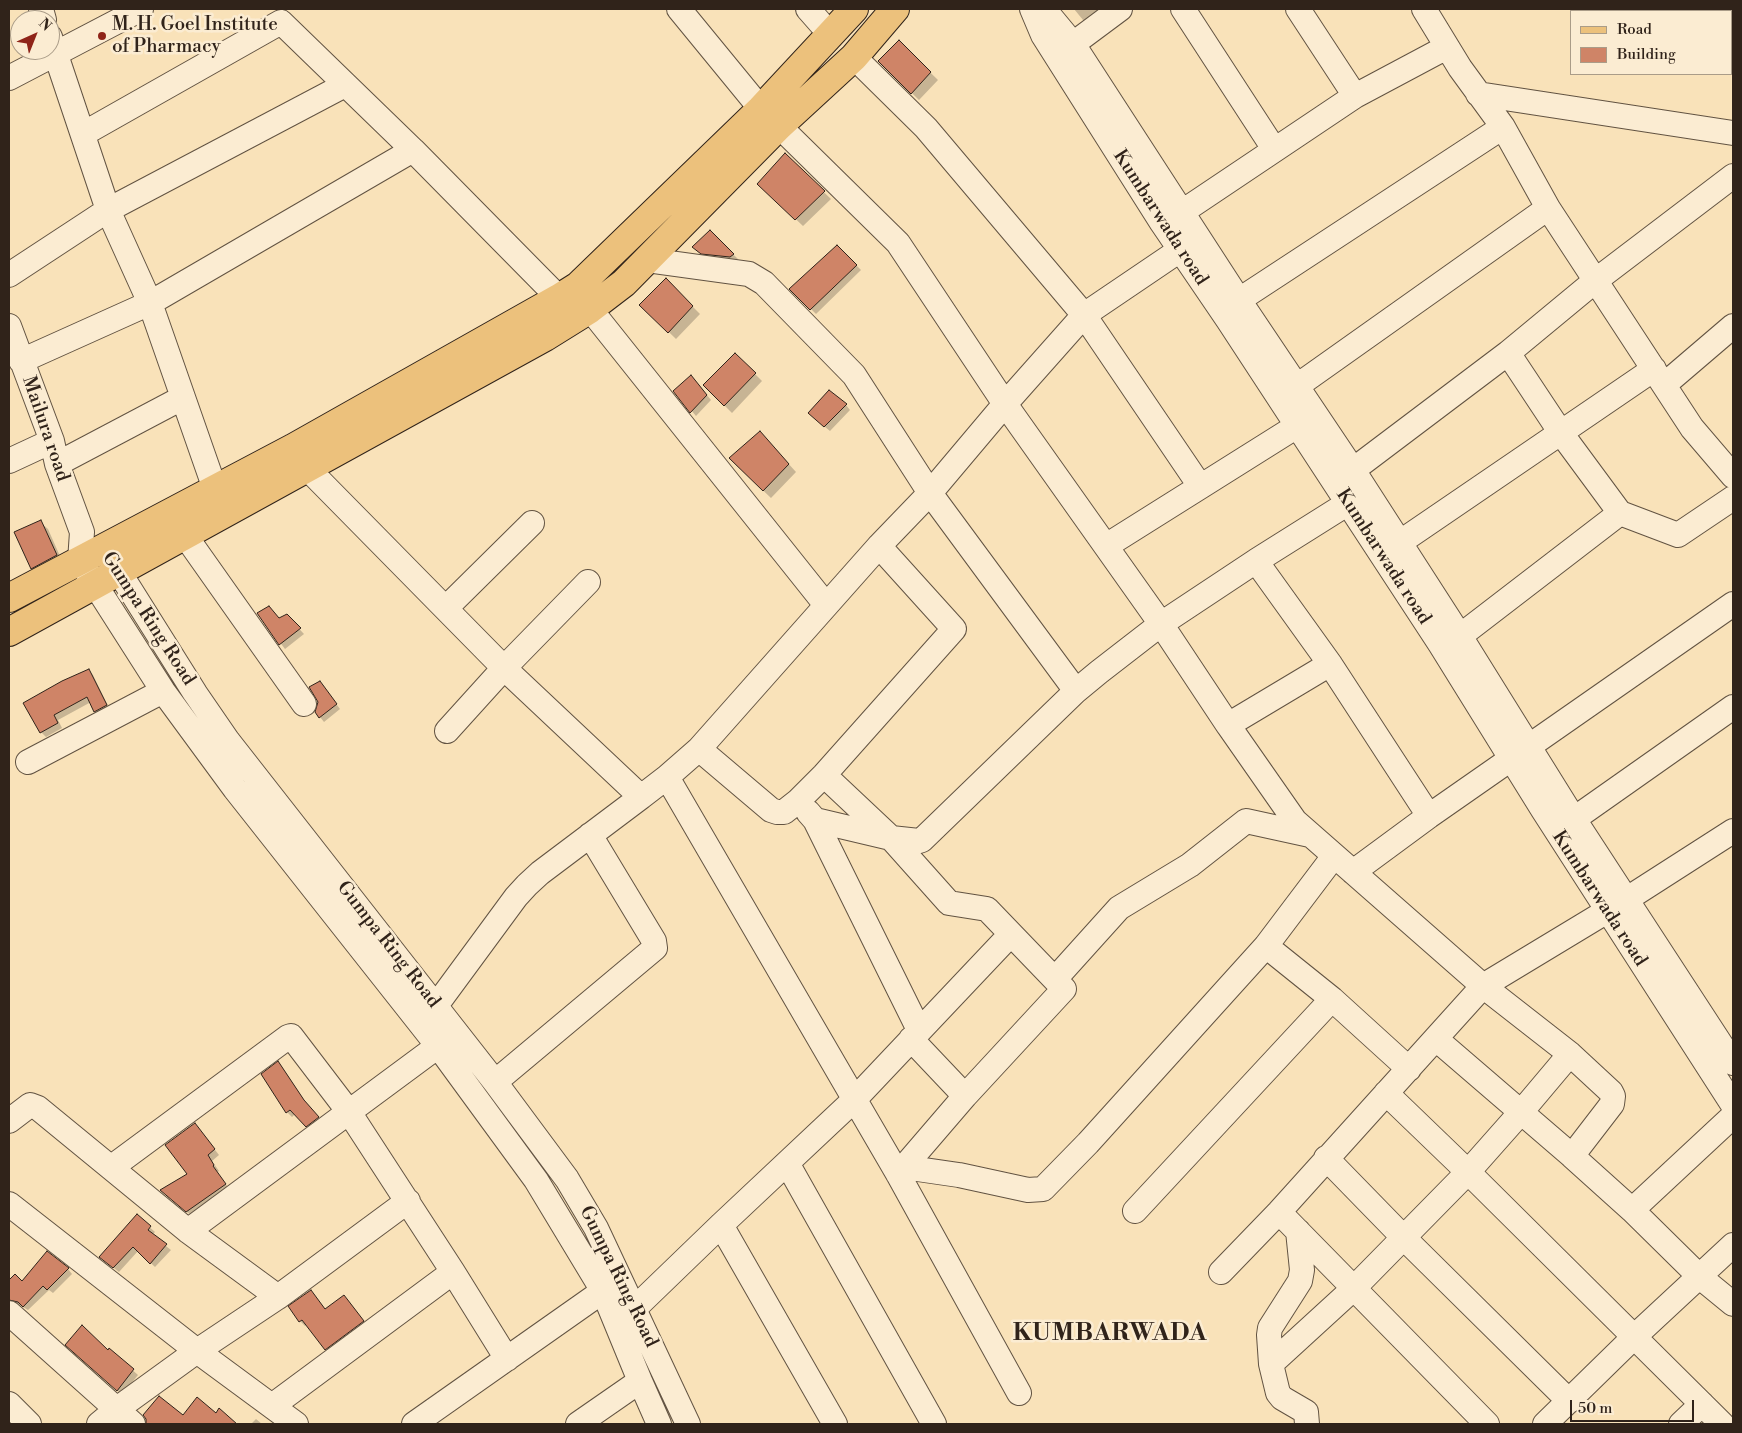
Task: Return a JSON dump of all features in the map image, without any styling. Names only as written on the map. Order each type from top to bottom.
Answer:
[{"type":"main road","points":[[9,632],[545,337],[590,310],[624,283],[647,260],[770,117],[830,34],[854,9]]},
{"type":"main road","points":[[9,598],[293,448],[578,286],[770,117],[854,57],[895,9]]},
{"type":"street","points":[[60,42],[141,9]]},
{"type":"street","points":[[679,9],[770,117],[898,243],[1005,404],[1161,624],[1294,821],[1483,986],[1570,1054],[1613,1096],[1612,1104],[1572,1156]]},
{"type":"street","points":[[808,9],[830,34]]},
{"type":"street","name":"Kumbarwada road","points":[[1032,9],[1043,35],[1105,135],[1297,426],[1399,544],[1460,636],[1520,752],[1547,817],[1617,905],[1733,1063]]},
{"type":"street","name":"Kumbarwada road","points":[[1044,9],[1072,44],[1239,300],[1353,470],[1357,497],[1440,644],[1520,752],[1574,819],[1617,905],[1733,1105]]},
{"type":"street","points":[[1072,44],[1120,9]]},
{"type":"street","points":[[1183,9],[1274,149]]},
{"type":"street","points":[[1298,9],[1355,96]]},
{"type":"street","points":[[1424,9],[1478,94],[1503,127],[1548,208],[1692,428],[1725,452],[1733,476]]},
{"type":"street","points":[[83,134],[281,22],[413,150],[559,298]]},
{"type":"street","points":[[1182,212],[1355,96],[1447,47]]},
{"type":"street","points":[[854,57],[926,128],[1084,315],[1200,486]]},
{"type":"street","points":[[9,78],[33,60]]},
{"type":"street","points":[[58,60],[108,210],[150,302],[215,489]]},
{"type":"street","points":[[9,275],[108,210],[345,85]]},
{"type":"street","points":[[1478,94],[1733,133]]},
{"type":"street","points":[[1239,300],[1503,127]]},
{"type":"street","points":[[21,361],[150,302],[413,150]]},
{"type":"street","points":[[1353,470],[1508,353],[1596,281],[1733,176]]},
{"type":"street","points":[[1297,386],[1548,208]]},
{"type":"street","points":[[435,1007],[516,897],[540,873],[641,797],[699,749],[879,546],[930,493],[1005,404],[1084,315],[1180,250]]},
{"type":"street","points":[[647,260],[749,274],[764,283],[854,375],[930,493],[1076,691]]},
{"type":"street","points":[[590,310],[826,605]]},
{"type":"street","name":"Mailura road","points":[[9,326],[82,532]]},
{"type":"street","points":[[1399,544],[1561,432],[1659,377],[1733,326]]},
{"type":"street","points":[[1508,353],[1561,432],[1620,513],[1678,535],[1733,498]]},
{"type":"street","points":[[9,461],[55,452],[182,398]]},
{"type":"street","points":[[1106,546],[1297,426]]},
{"type":"street","points":[[307,468],[504,668],[641,797]]},
{"type":"street","points":[[814,820],[891,838],[919,841],[925,838],[1076,691],[1161,624],[1357,497]]},
{"type":"street","points":[[1460,636],[1620,513]]},
{"type":"street","points":[[446,608],[532,523]]},
{"type":"street","name":"Gumpa Ring Road","points":[[82,532],[104,548],[107,577],[163,691],[234,789],[438,1046],[536,1180],[603,1291],[659,1424]]},
{"type":"street","name":"Gumpa Ring Road","points":[[82,532],[80,561],[107,577],[195,692],[228,741],[495,1082],[561,1171],[596,1228],[688,1424]]},
{"type":"street","points":[[184,534],[304,704]]},
{"type":"street","points":[[699,749],[771,810],[784,812],[798,802],[824,774],[954,628],[879,546]]},
{"type":"street","points":[[1256,561],[1330,664],[1429,816]]},
{"type":"street","points":[[447,731],[504,668],[588,582]]},
{"type":"street","points":[[1353,872],[1429,816],[1733,604]]},
{"type":"street","points":[[1228,725],[1330,664]]},
{"type":"street","points":[[28,762],[163,691]]},
{"type":"street","points":[[1574,819],[1733,707]]},
{"type":"street","points":[[824,774],[891,838],[949,903],[987,909],[1064,989],[965,1096],[901,1170]]},
{"type":"street","points":[[667,776],[854,1100],[901,1170],[1019,1393]]},
{"type":"street","points":[[798,802],[814,820],[915,1034],[965,1096]]},
{"type":"street","points":[[1055,979],[1119,908],[1185,868],[1244,823],[1249,821],[1310,835]]},
{"type":"street","points":[[1221,1272],[1279,1212],[1483,986],[1732,834]]},
{"type":"street","points":[[495,1082],[655,948],[654,941],[590,835]]},
{"type":"street","points":[[901,1170],[959,1175],[1028,1190],[1043,1189],[1088,1143],[1266,946],[1334,856]]},
{"type":"street","points":[[635,1308],[854,1100],[1011,934]]},
{"type":"street","points":[[1266,946],[1332,999],[1409,1069]]},
{"type":"street","points":[[1135,1211],[1332,999]]},
{"type":"street","points":[[112,1167],[290,1036],[349,1112],[408,1201],[507,1359]]},
{"type":"street","points":[[1436,1039],[1522,1111],[1632,1210],[1700,1277],[1733,1304]]},
{"type":"street","points":[[188,1230],[438,1046]]},
{"type":"street","points":[[1271,1364],[1353,1289],[1468,1172],[1570,1054]]},
{"type":"street","points":[[1386,1094],[1468,1172],[1722,1424]]},
{"type":"street","points":[[9,1121],[26,1107],[34,1106],[188,1230],[278,1297]]},
{"type":"street","points":[[1632,1210],[1733,1116]]},
{"type":"street","points":[[1326,1158],[1569,1401]]},
{"type":"street","points":[[787,1163],[934,1424]]},
{"type":"street","points":[[99,1424],[125,1417],[197,1351],[278,1297],[408,1201]]},
{"type":"street","points":[[9,1204],[197,1351],[296,1424]]},
{"type":"street","points":[[1279,1212],[1487,1424]]},
{"type":"street","points":[[721,1225],[834,1424]]},
{"type":"street","points":[[1298,1231],[1302,1276],[1298,1286],[1270,1328],[1271,1364],[1278,1393],[1282,1398],[1306,1412],[1308,1424]]},
{"type":"street","points":[[1545,1424],[1634,1337],[1733,1245]]},
{"type":"street","points":[[272,1406],[453,1272]]},
{"type":"street","points":[[414,1424],[603,1291]]},
{"type":"street","points":[[9,1313],[125,1417]]},
{"type":"street","points":[[578,1424],[640,1381]]},
{"type":"street","points":[[9,1404],[29,1424]]},
{"type":"street","points":[[1680,1424],[1702,1404]]},
{"type":"building","points":[[899,40],[931,72],[911,94],[878,61]]},
{"type":"building","points":[[785,153],[825,191],[795,220],[757,184]]},
{"type":"building","points":[[710,230],[734,254],[730,257],[701,254],[692,247]]},
{"type":"building","points":[[837,245],[857,265],[810,310],[789,289]]},
{"type":"building","points":[[666,278],[693,306],[668,333],[639,305]]},
{"type":"building","points":[[735,353],[756,373],[724,406],[703,385]]},
{"type":"building","points":[[691,375],[707,395],[690,413],[673,391]]},
{"type":"building","points":[[829,390],[847,404],[824,427],[808,413]]},
{"type":"building","points":[[760,431],[789,464],[763,491],[729,458]]},
{"type":"building","points":[[41,520],[57,555],[31,569],[14,532]]},
{"type":"building","points":[[269,606],[279,618],[287,614],[301,628],[279,645],[257,613]]},
{"type":"building","points":[[89,669],[107,705],[94,712],[87,697],[54,715],[58,723],[40,733],[23,703],[62,681]]},
{"type":"building","points":[[320,681],[337,704],[319,718],[315,712],[318,702],[309,687]]},
{"type":"building","points":[[278,1061],[304,1100],[319,1117],[306,1127],[290,1110],[286,1113],[261,1074]]},
{"type":"building","points":[[195,1123],[215,1149],[208,1155],[213,1166],[226,1184],[186,1212],[160,1190],[187,1174],[165,1145]]},
{"type":"building","points":[[137,1214],[151,1226],[148,1230],[167,1244],[150,1264],[133,1247],[113,1268],[99,1257]]},
{"type":"building","points":[[47,1251],[69,1268],[47,1290],[43,1286],[23,1307],[18,1302],[9,1300],[9,1280],[15,1274],[22,1281]]},
{"type":"building","points":[[311,1290],[325,1309],[344,1295],[364,1321],[325,1350],[302,1320],[299,1322],[288,1306]]},
{"type":"building","points":[[82,1325],[108,1350],[109,1348],[134,1369],[117,1391],[65,1345]]},
{"type":"building","points":[[159,1396],[183,1415],[197,1397],[216,1413],[219,1408],[237,1424],[146,1424],[146,1419],[143,1415]]},
{"type":"place","name":"M. H. Goel Institute of Pharmacy","points":[[102,36]]},
{"type":"district","name":"KUMBARWADA","points":[[1110,1334]]}]
